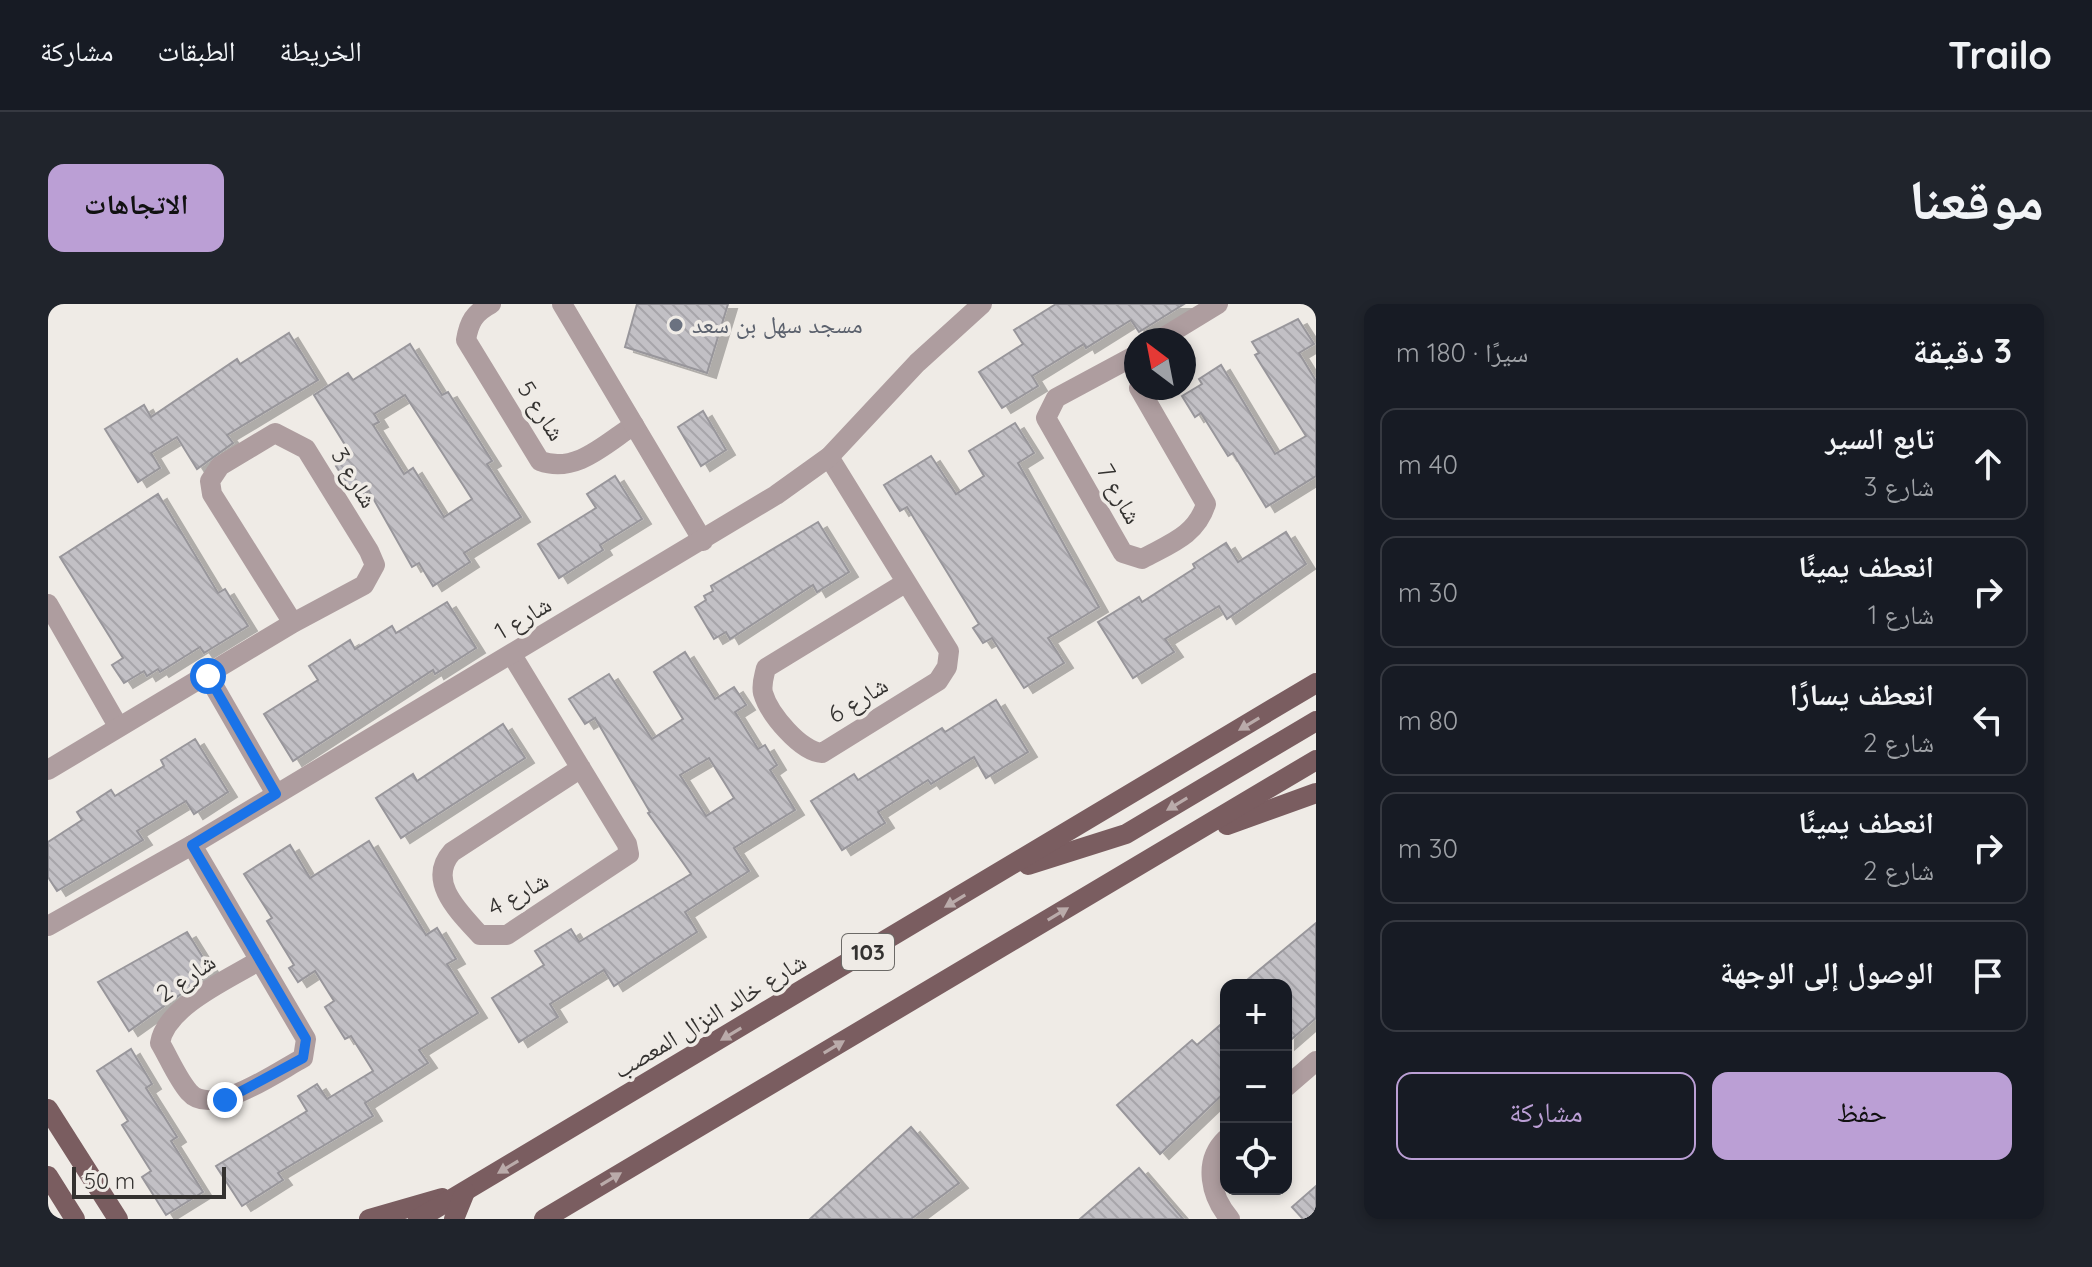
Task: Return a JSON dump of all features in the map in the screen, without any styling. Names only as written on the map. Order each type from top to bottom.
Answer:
[{"type":"main road","name":"شارع خالد النزال المعصب","points":[[418,1219],[1316,683]]},
{"type":"main road","points":[[1004,872],[1126,834],[1316,721]]},
{"type":"main road","name":"103","points":[[544,1219],[1316,760]]},
{"type":"main road","points":[[1182,841],[1316,793]]},
{"type":"main road","points":[[48,1109],[118,1219]]},
{"type":"main road","points":[[48,1176],[75,1219]]},
{"type":"main road","points":[[369,1219],[465,1192]]},
{"type":"main road","points":[[454,1219],[465,1192]]},
{"type":"street","name":"شارع 5","points":[[491,304],[478,311],[468,325],[466,340],[540,461],[554,466],[574,464],[634,425]]},
{"type":"street","points":[[562,304],[703,541]]},
{"type":"street","name":"شارع 1","points":[[49,929],[703,541],[829,457],[917,363],[982,304]]},
{"type":"street","points":[[1177,328],[1212,305]]},
{"type":"street","name":"شارع 7","points":[[1124,361],[1056,398],[1046,418],[1123,553],[1142,559],[1190,533],[1201,519],[1206,504],[1145,400]]},
{"type":"street","name":"شارع 3","points":[[48,770],[293,623],[364,585],[375,565],[306,449],[275,433],[220,466],[210,481],[212,494],[293,623]]},
{"type":"street","name":"شارع 6","points":[[829,457],[949,651],[938,681],[822,753],[801,747],[764,696],[762,683],[766,668],[905,583]]},
{"type":"street","points":[[48,604],[118,726]]},
{"type":"street","name":"شارع 4","points":[[512,655],[581,768],[627,844],[629,854],[507,935],[480,935],[459,912],[440,876],[441,864],[452,852],[581,768]]},
{"type":"street","points":[[208,676],[276,794]]},
{"type":"street","name":"شارع 2","points":[[192,845],[260,960],[306,1039],[303,1058],[225,1100],[206,1101],[191,1094],[160,1043],[163,1027],[176,1012],[260,960]]},
{"type":"street","points":[[1292,1082],[1316,1061]]},
{"type":"street","points":[[1220,1151],[1211,1168],[1213,1192],[1230,1219]]},
{"type":"building","name":"مسجد سهل بن سعد","points":[[637,304],[728,304],[707,373],[625,347]]},
{"type":"building","points":[[1056,304],[1184,304],[1145,328],[1136,328],[1131,320],[1086,348],[1084,344],[1032,376],[1038,386],[1002,408],[979,372],[1023,344],[1014,330]]},
{"type":"building","points":[[1298,319],[1314,344],[1299,353],[1316,381],[1316,476],[1266,507],[1233,453],[1228,456],[1201,413],[1195,417],[1184,400],[1196,400],[1196,388],[1202,384],[1199,379],[1221,365],[1275,454],[1306,436],[1255,355],[1259,353],[1252,342]]},
{"type":"building","points":[[289,333],[318,380],[227,435],[233,443],[197,469],[177,437],[151,453],[160,468],[138,482],[105,429],[144,405],[151,417],[237,359],[240,364]]},
{"type":"building","points":[[410,344],[442,395],[448,392],[492,461],[487,464],[521,517],[464,553],[470,562],[433,586],[419,563],[412,567],[369,491],[357,499],[336,466],[352,456],[314,395],[348,373],[353,380]],"holes":[[[405,395],[472,499],[444,517],[413,468],[404,474],[373,425],[379,422],[374,414]]]},
{"type":"building","points":[[703,411],[726,450],[701,466],[678,427]]},
{"type":"building","points":[[1015,423],[1034,453],[1018,463],[1099,607],[1048,638],[1064,663],[1024,688],[992,638],[983,643],[973,628],[979,624],[907,507],[900,511],[884,485],[931,456],[956,494],[984,476],[969,451]]},
{"type":"building","points":[[615,476],[642,519],[600,545],[603,550],[559,578],[538,544],[596,508],[587,494]]},
{"type":"building","points":[[158,494],[218,593],[225,589],[248,626],[204,653],[200,647],[160,672],[158,669],[147,676],[144,671],[124,683],[112,665],[123,658],[60,557]]},
{"type":"building","points":[[818,522],[849,572],[817,592],[813,585],[730,639],[726,632],[714,639],[695,607],[713,591],[711,586]]},
{"type":"building","points":[[1286,532],[1306,564],[1227,619],[1219,606],[1165,639],[1174,652],[1133,678],[1098,622],[1139,597],[1142,602],[1195,568],[1193,564],[1226,543],[1238,562]]},
{"type":"building","points":[[447,602],[476,648],[435,674],[433,670],[293,761],[264,714],[318,680],[309,666],[350,640],[355,649],[392,626],[396,633]]},
{"type":"building","points":[[685,652],[715,699],[734,687],[746,705],[735,712],[758,749],[765,745],[777,765],[770,770],[795,810],[734,848],[749,871],[685,912],[697,932],[614,986],[604,970],[550,1004],[558,1017],[519,1042],[492,998],[544,965],[535,951],[571,929],[579,942],[691,874],[648,813],[595,718],[585,724],[569,699],[609,674],[652,739],[683,719],[654,672]],"holes":[[[709,758],[734,798],[706,816],[680,775]]]},
{"type":"building","points":[[996,700],[1028,752],[986,778],[974,757],[931,784],[928,780],[878,812],[885,823],[842,850],[811,801],[854,774],[858,780],[942,728],[945,732]]},
{"type":"building","points":[[503,724],[525,758],[401,838],[376,798],[413,774],[417,781]]},
{"type":"building","points":[[195,739],[228,792],[194,814],[186,801],[137,831],[143,840],[57,891],[48,877],[48,842],[82,820],[77,812],[111,790],[115,796],[164,766],[161,760]]},
{"type":"building","points":[[369,841],[426,935],[437,928],[456,959],[447,964],[478,1013],[419,1050],[428,1063],[365,1103],[373,1116],[278,1173],[283,1180],[242,1206],[216,1166],[307,1111],[298,1096],[317,1084],[327,1099],[373,1071],[351,1036],[345,1039],[325,1007],[334,1001],[315,971],[298,982],[289,968],[294,965],[267,921],[272,918],[244,874],[290,845],[310,878]]},
{"type":"building","points":[[1316,923],[1316,1018],[1292,1039],[1292,979],[1248,979]]},
{"type":"building","points":[[187,932],[212,972],[129,1031],[98,982]]},
{"type":"building","points":[[1220,1025],[1220,1097],[1160,1154],[1117,1105],[1192,1040],[1197,1045]]},
{"type":"building","points":[[131,1049],[152,1084],[146,1088],[177,1137],[171,1141],[203,1192],[166,1215],[142,1177],[151,1171],[122,1125],[128,1121],[97,1071]]},
{"type":"building","points":[[911,1127],[959,1183],[911,1219],[810,1219]]},
{"type":"building","points":[[1139,1168],[1183,1219],[1080,1219]]},
{"type":"building","points":[[1316,1186],[1316,1219],[1303,1219],[1292,1207]]},
{"type":"place","name":"مسجد سهل بن سعد","points":[[676,325]]},
{"type":"route","points":[[208,676],[276,794],[192,845],[306,1039],[307,1048],[303,1058],[225,1100]]}]
